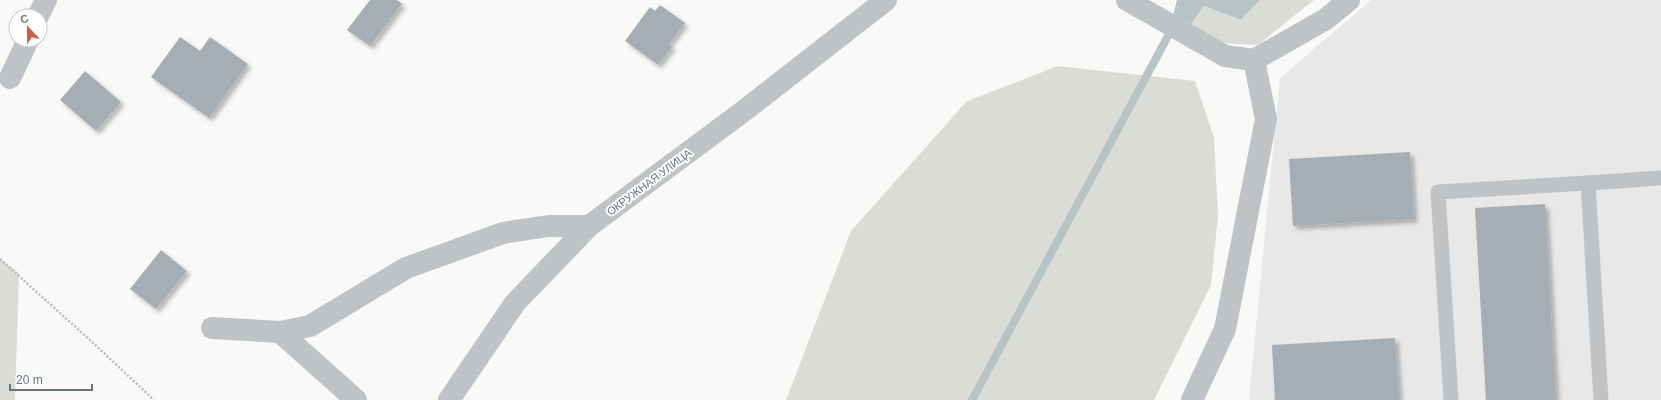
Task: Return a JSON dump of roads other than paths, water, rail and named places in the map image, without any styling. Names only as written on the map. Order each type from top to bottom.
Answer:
[{"type":"street","name":"ОКРУЖНАЯ УЛИЦА","points":[[449,400],[515,303],[588,226],[745,110],[886,0]]},
{"type":"street","points":[[1127,0],[1225,56],[1254,60],[1326,19],[1350,0]]},
{"type":"street","points":[[10,78],[24,48]]},
{"type":"street","points":[[1192,400],[1225,329],[1266,119],[1254,60]]},
{"type":"street","points":[[212,328],[280,332],[310,326],[406,268],[503,233],[548,226],[588,226]]},
{"type":"street","points":[[280,332],[356,400]]},
{"type":"lane","points":[[1451,400],[1438,192],[1661,178]]},
{"type":"lane","points":[[1588,183],[1601,400]]},
{"type":"waterway","points":[[972,400],[1168,36]]}]
